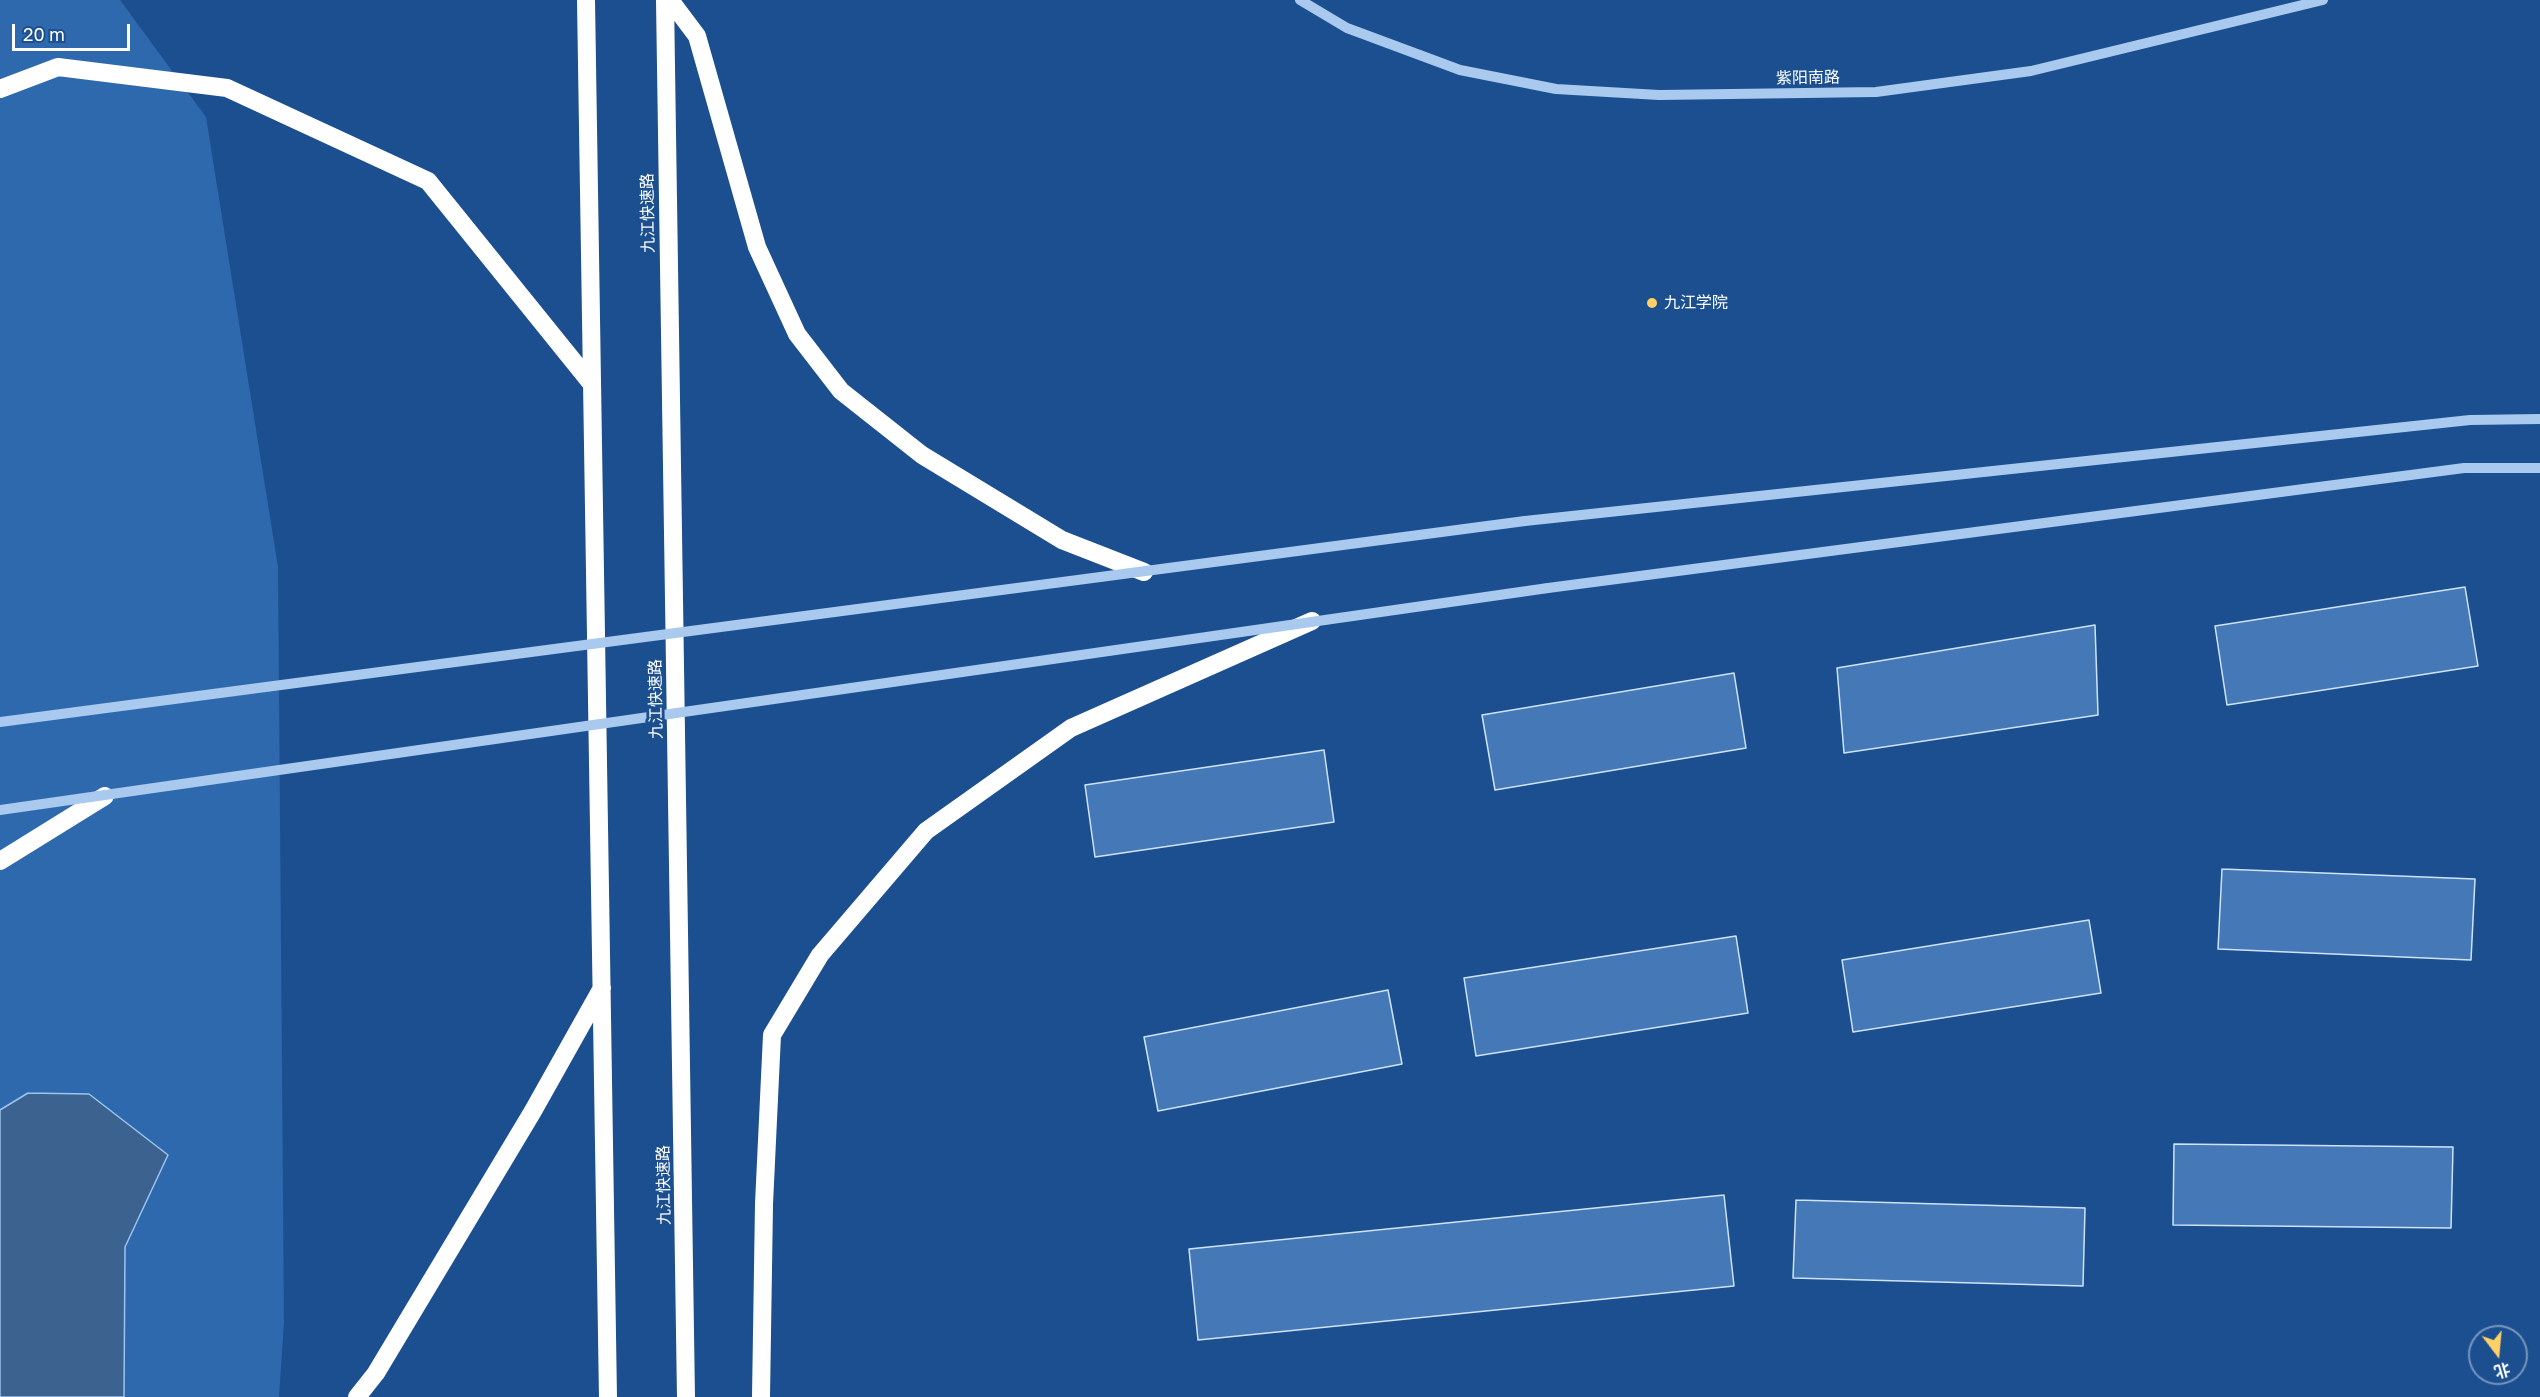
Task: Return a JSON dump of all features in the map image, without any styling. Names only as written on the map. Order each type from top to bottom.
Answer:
[{"type":"highway","points":[[586,0],[608,1397]]},
{"type":"highway","name":"九江快速路","points":[[665,0],[686,1397]]},
{"type":"highway","points":[[670,0],[697,36],[758,248],[797,334],[841,391],[922,455],[1062,540],[1144,573]]},
{"type":"highway","points":[[0,89],[58,68],[227,88],[428,181],[591,383]]},
{"type":"highway","points":[[761,1397],[764,1204],[772,1035],[820,955],[926,831],[1071,728],[1312,621]]},
{"type":"highway","points":[[0,861],[105,796]]},
{"type":"highway","points":[[357,1397],[376,1373],[533,1111],[602,986]]},
{"type":"street","name":"紫阳南路","points":[[1300,0],[1347,28],[1460,70],[1556,89],[1659,95],[1876,92],[2031,71],[2323,0]]},
{"type":"street","points":[[0,722],[1525,521],[2470,420],[2540,419]]},
{"type":"street","points":[[0,810],[1548,588],[2464,468],[2540,468]]},
{"type":"shaded area","points":[[0,0],[120,0],[206,117],[278,567],[284,1322],[279,1397],[0,1397]]},
{"type":"shaded area","points":[[28,1093],[89,1094],[168,1155],[125,1247],[124,1397],[0,1397],[0,1110]]},
{"type":"building","points":[[2465,587],[2478,666],[2227,705],[2215,626]]},
{"type":"building","points":[[2095,625],[2098,715],[1844,753],[1837,668]]},
{"type":"building","points":[[1734,673],[1746,748],[1495,790],[1482,715]]},
{"type":"building","points":[[1324,750],[1334,822],[1095,857],[1085,785]]},
{"type":"building","points":[[2222,869],[2475,879],[2471,960],[2218,949]]},
{"type":"building","points":[[2089,920],[2101,993],[1853,1032],[1842,960]]},
{"type":"building","points":[[1736,936],[1748,1013],[1476,1056],[1464,978]]},
{"type":"building","points":[[1388,990],[1402,1064],[1158,1111],[1144,1037]]},
{"type":"building","points":[[2174,1144],[2453,1147],[2451,1228],[2173,1225]]},
{"type":"building","points":[[1724,1195],[1734,1286],[1198,1340],[1189,1249]]},
{"type":"building","points":[[1796,1200],[2085,1208],[2083,1286],[1793,1278]]},
{"type":"place","name":"九江学院","points":[[1652,303]]}]
